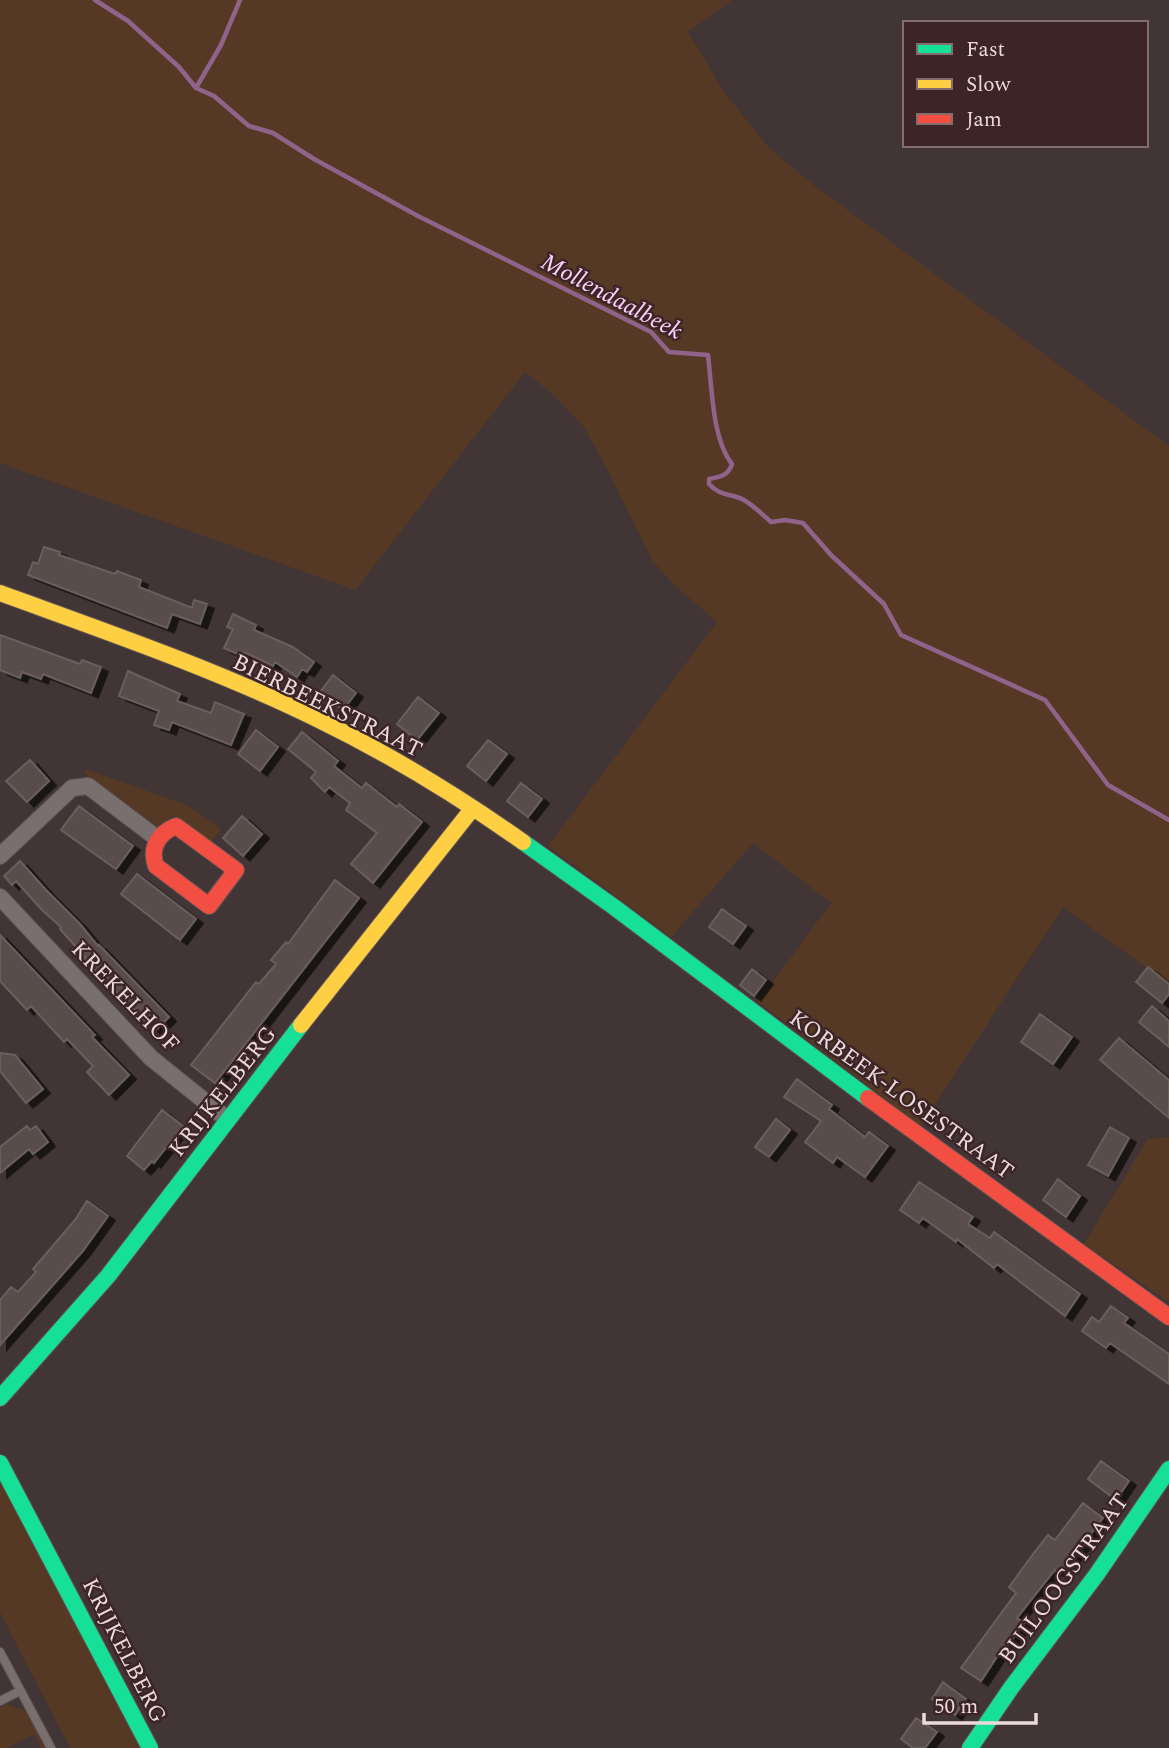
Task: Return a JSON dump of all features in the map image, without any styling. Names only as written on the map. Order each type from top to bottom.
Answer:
[{"type":"street","name":"BIERBEEKSTRAAT","points":[[0,593],[260,692],[359,741],[474,808],[610,904]]},
{"type":"street","points":[[0,856],[72,788],[79,785],[88,786],[158,839]]},
{"type":"street","name":"KRIJKELBERG","points":[[0,1398],[108,1276],[227,1119],[474,808]]},
{"type":"street","points":[[176,826],[236,870],[209,906],[156,866],[152,858],[158,839],[167,829],[176,826]]},
{"type":"street","name":"KREKELHOF","points":[[0,897],[151,1058],[227,1119]]},
{"type":"street","name":"KORBEEK-LOSESTRAAT","points":[[610,904],[825,1066],[1169,1317]]},
{"type":"street","name":"KRIJKELBERG","points":[[0,1463],[150,1748]]},
{"type":"street","name":"BUILOOGSTRAAT","points":[[970,1748],[1011,1688],[1097,1574],[1169,1468]]},
{"type":"lane","points":[[0,1651],[51,1748]]},
{"type":"lane","points":[[0,1702],[20,1691]]},
{"type":"shaded area","points":[[0,0],[732,0],[688,32],[724,92],[769,148],[815,186],[1169,446],[1169,984],[1063,907],[921,1126],[758,1002],[831,903],[753,843],[671,937],[548,846],[717,622],[671,582],[652,560],[584,427],[554,395],[525,372],[355,590],[0,463]]},
{"type":"shaded area","points":[[86,769],[189,806],[221,829],[210,843],[172,815],[161,829],[84,774]]},
{"type":"shaded area","points":[[1169,1137],[1169,1302],[1084,1244],[1148,1139]]},
{"type":"shaded area","points":[[0,1476],[143,1748],[70,1748],[0,1612]]},
{"type":"shaded area","points":[[6,1704],[26,1711],[45,1748],[41,1748],[34,1734],[7,1748],[0,1748],[0,1707]]},
{"type":"building","points":[[44,547],[60,552],[59,555],[141,580],[139,587],[192,608],[194,600],[207,604],[200,624],[172,614],[167,628],[28,575],[33,562],[38,564]]},
{"type":"building","points":[[233,614],[256,625],[254,630],[293,647],[314,662],[307,672],[302,669],[297,677],[275,662],[273,666],[244,652],[242,656],[224,648],[233,629],[227,627]]},
{"type":"building","points":[[0,635],[80,664],[82,660],[101,667],[91,693],[43,674],[41,679],[22,672],[20,678],[0,670]]},
{"type":"building","points":[[128,671],[180,694],[177,701],[211,713],[215,702],[244,714],[231,745],[172,722],[169,730],[154,725],[159,711],[119,696]]},
{"type":"building","points":[[333,675],[356,693],[343,710],[320,692]]},
{"type":"building","points":[[418,697],[439,713],[417,740],[397,724]]},
{"type":"building","points":[[256,730],[278,747],[260,771],[238,754]]},
{"type":"building","points":[[302,732],[338,761],[334,766],[362,788],[366,783],[422,822],[373,883],[351,864],[377,833],[346,810],[350,803],[329,787],[325,792],[311,778],[316,772],[288,749]]},
{"type":"building","points":[[488,740],[507,754],[486,781],[467,766]]},
{"type":"building","points":[[30,760],[49,781],[27,802],[6,781]]},
{"type":"building","points":[[521,783],[542,799],[528,817],[507,801]]},
{"type":"building","points":[[79,806],[133,846],[116,869],[61,830]]},
{"type":"building","points":[[242,816],[262,834],[243,856],[223,838]]},
{"type":"building","points":[[20,861],[98,946],[169,1017],[155,1031],[84,959],[86,958],[61,927],[16,881],[12,885],[4,876]]},
{"type":"building","points":[[137,874],[196,919],[180,940],[121,894]]},
{"type":"building","points":[[335,880],[359,898],[215,1083],[191,1065],[256,982],[259,984],[276,964],[271,960],[286,942],[288,944]]},
{"type":"building","points":[[722,909],[746,926],[733,944],[709,927]]},
{"type":"building","points":[[0,935],[95,1035],[92,1037],[129,1075],[109,1095],[87,1072],[93,1066],[67,1039],[64,1042],[31,1006],[27,1010],[0,981]]},
{"type":"building","points":[[1148,967],[1169,984],[1169,994],[1162,1003],[1136,982]]},
{"type":"building","points":[[752,969],[766,980],[754,996],[740,985]]},
{"type":"building","points":[[1152,1006],[1169,1021],[1169,1047],[1139,1022]]},
{"type":"building","points":[[1040,1014],[1072,1037],[1053,1064],[1021,1042]]},
{"type":"building","points":[[1119,1038],[1169,1080],[1169,1118],[1100,1060]]},
{"type":"building","points":[[0,1053],[15,1055],[43,1089],[26,1103],[0,1071]]},
{"type":"building","points":[[797,1079],[832,1105],[829,1109],[865,1137],[869,1132],[888,1146],[865,1177],[837,1157],[833,1163],[805,1142],[821,1121],[784,1097]]},
{"type":"building","points":[[162,1110],[183,1126],[154,1163],[152,1161],[144,1170],[127,1156]]},
{"type":"building","points":[[776,1119],[790,1130],[769,1157],[755,1147]]},
{"type":"building","points":[[27,1126],[30,1130],[36,1126],[48,1142],[33,1154],[29,1149],[0,1173],[0,1147]]},
{"type":"building","points":[[1110,1127],[1129,1138],[1108,1176],[1088,1165]]},
{"type":"building","points":[[1058,1179],[1080,1196],[1066,1217],[1043,1200]]},
{"type":"building","points":[[919,1182],[973,1217],[968,1224],[990,1238],[994,1232],[1080,1294],[1065,1316],[997,1264],[994,1268],[957,1239],[956,1242],[923,1218],[919,1223],[900,1210]]},
{"type":"building","points":[[87,1201],[108,1216],[83,1251],[0,1345],[0,1300],[11,1287],[18,1292],[36,1272],[33,1269],[75,1220]]},
{"type":"building","points":[[1111,1306],[1128,1318],[1124,1323],[1169,1354],[1169,1384],[1110,1343],[1106,1348],[1082,1331],[1092,1317],[1099,1322]]},
{"type":"building","points":[[1101,1461],[1129,1481],[1116,1500],[1088,1479]]},
{"type":"building","points":[[1083,1503],[1103,1518],[1060,1574],[1055,1570],[1017,1618],[1024,1623],[1008,1645],[1006,1643],[981,1681],[961,1668],[1016,1593],[1009,1587],[1033,1554],[1048,1535],[1055,1540]]},
{"type":"building","points":[[943,1682],[966,1699],[955,1715],[932,1699]]},
{"type":"building","points":[[916,1718],[937,1732],[925,1748],[913,1748],[901,1739]]},
{"type":"waterway","name":"Mollendaalbeek","points":[[95,0],[128,21],[179,67],[196,88],[214,96],[249,126],[273,133],[314,159],[418,216],[651,332],[669,352],[708,355],[720,441],[732,464],[720,477],[709,479],[709,484],[722,493],[744,500],[771,522],[785,520],[803,523],[831,555],[884,604],[901,635],[1045,700],[1108,785],[1169,820]]},
{"type":"waterway","points":[[196,88],[221,45],[240,0]]},
{"type":"traffic: fast","points":[[523,842],[868,1098]]},
{"type":"traffic: fast","points":[[0,1398],[108,1276],[301,1025]]},
{"type":"traffic: fast","points":[[0,1463],[150,1748]]},
{"type":"traffic: fast","points":[[970,1748],[1011,1688],[1097,1574],[1169,1469]]},
{"type":"traffic: slow","points":[[0,593],[200,667],[317,719],[423,776],[523,842]]},
{"type":"traffic: slow","points":[[301,1025],[473,808]]},
{"type":"traffic: jam","points":[[176,826],[236,870],[209,906],[156,866],[154,853],[157,842],[176,826]]},
{"type":"traffic: jam","points":[[868,1098],[1169,1317]]}]
